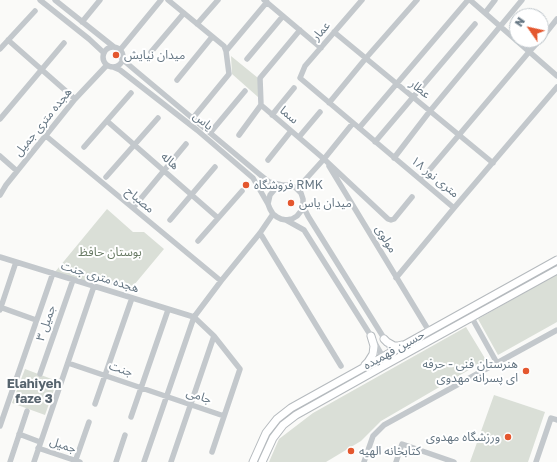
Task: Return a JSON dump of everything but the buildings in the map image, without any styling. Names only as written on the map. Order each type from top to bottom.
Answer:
[{"type":"main road","name":"حسین فهمیده","points":[[253,462],[266,433],[277,419],[291,408],[557,260]]},
{"type":"main road","name":"حسین فهمیده","points":[[262,462],[273,438],[289,420],[557,270]]},
{"type":"main road","points":[[361,369],[373,354],[374,346],[371,336]]},
{"type":"main road","points":[[384,339],[394,346],[406,344]]},
{"type":"main road","points":[[392,352],[396,359]]},
{"type":"main road","points":[[383,357],[387,364]]},
{"type":"street","points":[[40,0],[89,39],[104,53]]},
{"type":"street","points":[[55,0],[117,49],[122,56],[122,59],[118,65],[113,67],[106,65],[103,59],[104,53],[108,49],[117,49],[161,0]]},
{"type":"street","points":[[82,22],[100,0]]},
{"type":"street","points":[[168,0],[224,46],[226,51],[229,74],[193,118]]},
{"type":"street","points":[[197,24],[218,0]]},
{"type":"street","name":"عمار","points":[[300,78],[305,66],[362,0]]},
{"type":"street","points":[[329,103],[417,0]]},
{"type":"street","points":[[359,128],[396,83],[469,0],[557,76]]},
{"type":"street","points":[[485,13],[495,0]]},
{"type":"street","points":[[394,158],[430,111],[522,0]]},
{"type":"street","points":[[226,51],[265,1],[321,48]]},
{"type":"street","points":[[0,49],[35,11]]},
{"type":"street","points":[[152,52],[184,13]]},
{"type":"street","points":[[247,59],[283,16]]},
{"type":"street","points":[[549,30],[557,19]]},
{"type":"street","points":[[375,142],[475,24]]},
{"type":"street","points":[[239,135],[261,105],[260,78],[300,30]]},
{"type":"street","name":"عطار","points":[[334,32],[493,163]]},
{"type":"street","points":[[177,80],[212,37]]},
{"type":"street","points":[[8,40],[75,99]]},
{"type":"street","points":[[0,119],[64,43]]},
{"type":"street","points":[[421,180],[533,48]]},
{"type":"street","name":"یاس","points":[[122,59],[269,182],[282,185]]},
{"type":"street","name":"هجده متری جمیل","points":[[0,195],[6,184],[75,99],[106,65]]},
{"type":"street","name":"یاس","points":[[113,67],[120,70],[191,126],[253,178],[268,204]]},
{"type":"street","name":"۱۸ متری نور","points":[[300,78],[454,208],[557,87]]},
{"type":"street","points":[[272,115],[294,88]]},
{"type":"street","points":[[210,133],[245,91]]},
{"type":"street","points":[[84,146],[131,93]]},
{"type":"street","name":"سما","points":[[261,105],[324,159],[391,220],[394,219],[412,198]]},
{"type":"street","points":[[299,137],[320,112]]},
{"type":"street","points":[[106,178],[158,118]]},
{"type":"street","name":"هاله","points":[[107,121],[218,218]]},
{"type":"street","points":[[296,188],[324,159],[353,123]]},
{"type":"street","points":[[268,160],[291,131]]},
{"type":"street","name":"مصباح","points":[[46,136],[221,281]]},
{"type":"street","points":[[132,208],[186,144]]},
{"type":"street","points":[[0,156],[17,172]]},
{"type":"street","name":"مولوی","points":[[324,159],[429,331]]},
{"type":"street","points":[[170,220],[215,167]]},
{"type":"street","points":[[383,357],[304,230],[273,214],[268,204],[270,195],[275,189],[282,185],[289,185],[296,188],[300,193],[303,199],[303,206],[308,216],[392,352]]},
{"type":"street","points":[[198,241],[242,191]]},
{"type":"street","points":[[286,220],[297,216],[303,206]]},
{"type":"street","points":[[396,278],[454,208]]},
{"type":"street","points":[[144,462],[194,318],[221,281],[260,234],[273,214]]},
{"type":"street","points":[[260,234],[341,366]]},
{"type":"street","name":"هجده متری جنت","points":[[0,257],[194,318]]},
{"type":"street","points":[[16,262],[0,308],[36,320]]},
{"type":"street","points":[[0,423],[52,273]]},
{"type":"street","name":"جمیل ۳","points":[[40,374],[73,280]]},
{"type":"street","points":[[34,462],[94,286]]},
{"type":"street","points":[[95,404],[132,298]]},
{"type":"street","points":[[131,417],[168,310]]},
{"type":"street","points":[[194,318],[214,336],[240,369],[212,452]]},
{"type":"street","points":[[472,318],[497,363]]},
{"type":"street","points":[[364,462],[373,436],[384,425],[557,330]]},
{"type":"street","points":[[171,462],[214,336]]},
{"type":"street","name":"جنت","points":[[68,363],[166,396]]},
{"type":"street","name":"جامی","points":[[166,396],[224,416]]},
{"type":"street","points":[[10,462],[27,411]]},
{"type":"street","points":[[536,462],[551,418],[557,420]]},
{"type":"street","points":[[77,462],[89,422]]},
{"type":"street","name":"جمیل","points":[[19,434],[39,445],[77,462]]},
{"type":"street","points":[[116,462],[125,435]]},
{"type":"street","points":[[396,462],[402,444],[443,460],[454,462]]},
{"type":"green space","points":[[231,56],[258,78],[258,97],[232,74]]},
{"type":"green space","name":"بوستان حافظ","points":[[107,209],[133,232],[144,232],[164,249],[129,291],[96,279],[88,283],[55,272]]},
{"type":"green space","points":[[557,274],[557,322],[498,355],[478,319]]},
{"type":"green space","points":[[466,327],[486,360],[381,421],[361,441],[326,462],[269,462],[279,439],[313,413]]},
{"type":"green space","points":[[25,369],[57,381],[45,415],[12,403]]},
{"type":"green space","name":"ورزشگاه مهدوی","points":[[494,395],[545,412],[528,462],[470,462]]},
{"type":"place","name":"میدان نیایش","points":[[116,55]]},
{"type":"place","name":"فروشگاه RMK","points":[[246,185]]},
{"type":"place","name":"میدان یاس","points":[[291,203]]},
{"type":"place","name":"هنرستان فنی - حرفه ای پسرانه مهدوی","points":[[526,371]]},
{"type":"place","name":"ورزشگاه مهدوی","points":[[508,437]]},
{"type":"place","name":"کتابخانه الهیه","points":[[351,451]]},
{"type":"district","name":"Elahiyeh faze 3","points":[[34,392]]}]
